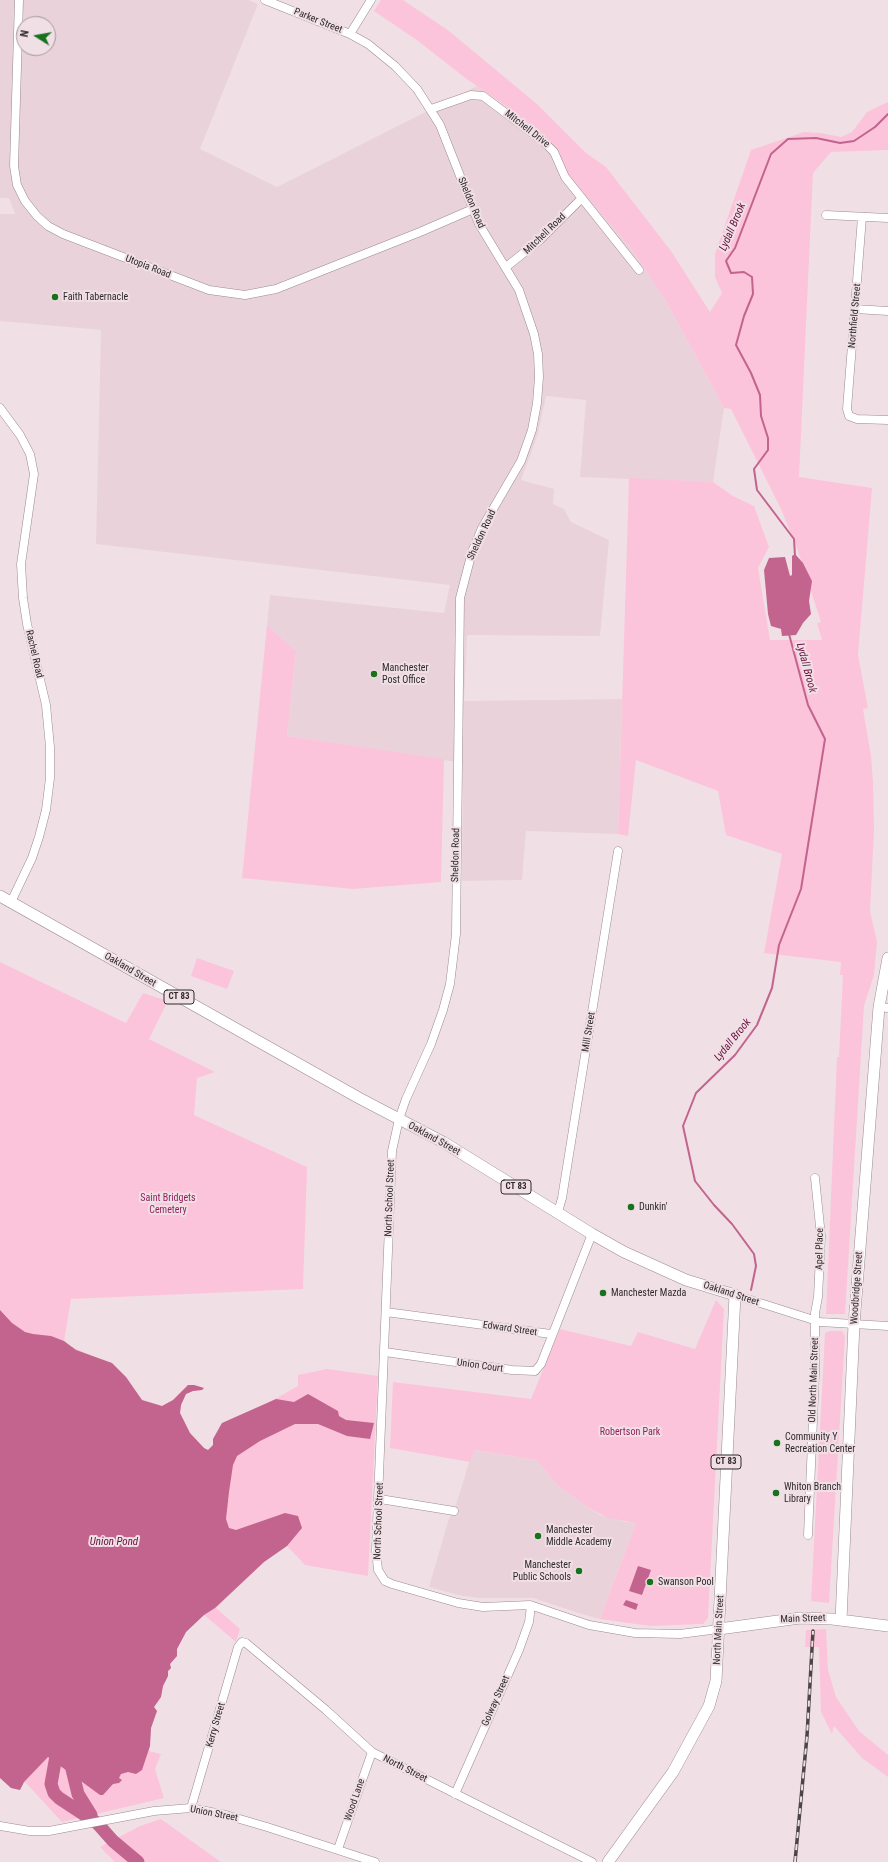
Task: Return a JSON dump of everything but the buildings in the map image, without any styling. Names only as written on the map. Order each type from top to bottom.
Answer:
[{"type":"main road","name":"Oakland Street","points":[[0,896],[399,1119],[443,1142],[592,1234],[648,1264],[686,1280],[735,1295]]},
{"type":"main road","name":"Woodbridge Street","points":[[841,1620],[854,1324],[888,958]]},
{"type":"main road","name":"North Main Street","points":[[608,1862],[673,1772],[710,1706],[716,1680],[735,1295]]},
{"type":"main road","name":"Main Street","points":[[719,1629],[797,1618],[841,1620],[888,1626]]},
{"type":"street","name":"Utopia Road","points":[[19,0],[14,166],[17,185],[25,202],[37,216],[48,226],[63,234],[209,290],[245,295],[276,289],[420,232],[473,209]]},
{"type":"street","name":"Parker Street","points":[[265,0],[350,34]]},
{"type":"street","points":[[350,34],[371,0]]},
{"type":"street","name":"Sheldon Road","points":[[350,34],[368,44],[395,66],[417,89],[431,109],[449,145],[479,224],[519,290],[534,334],[539,377],[537,403],[532,430],[520,461],[482,528],[464,576],[460,598],[459,623],[456,934],[453,962],[443,1010],[431,1044],[406,1099],[399,1119]]},
{"type":"street","name":"Mitchell Drive","points":[[431,109],[471,95],[483,96],[552,148],[562,172],[639,270]]},
{"type":"street","name":"Mitchell Road","points":[[506,267],[540,240],[582,198]]},
{"type":"street","points":[[826,215],[888,218]]},
{"type":"street","name":"Northfield Street","points":[[862,217],[847,409],[849,416],[856,419],[888,420]]},
{"type":"street","points":[[855,309],[888,311]]},
{"type":"street","name":"Rachel Road","points":[[0,408],[25,444],[30,454],[34,474],[21,564],[22,591],[27,624],[46,705],[50,747],[50,778],[46,810],[39,837],[11,902]]},
{"type":"street","name":"Mill Street","points":[[558,1212],[562,1198],[618,851]]},
{"type":"street","name":"North School Street","points":[[399,1119],[392,1151],[377,1562],[378,1570],[385,1581],[458,1603],[483,1607],[531,1606],[581,1623],[625,1632],[673,1634],[719,1629]]},
{"type":"street","name":"Apel Place","points":[[815,1178],[821,1230],[819,1294],[815,1321]]},
{"type":"street","name":"Edward Street","points":[[386,1312],[551,1334],[592,1234]]},
{"type":"street","name":"Oakland Street","points":[[735,1295],[815,1321],[888,1326]]},
{"type":"street","name":"Old North Main Street","points":[[808,1535],[815,1373],[815,1321]]},
{"type":"street","name":"Union Court","points":[[385,1352],[512,1370],[535,1371],[541,1364],[551,1334]]},
{"type":"street","points":[[380,1499],[454,1511]]},
{"type":"street","name":"Golway Street","points":[[455,1794],[519,1650],[529,1622],[531,1606]]},
{"type":"street","name":"North Street","points":[[242,1642],[246,1643],[326,1710],[372,1752],[592,1862]]},
{"type":"street","name":"Kerry Street","points":[[192,1808],[238,1647],[242,1642]]},
{"type":"street","name":"Wood Lane","points":[[338,1849],[372,1752]]},
{"type":"street","name":"Union Street","points":[[0,1826],[30,1831],[49,1831],[126,1816],[172,1809],[192,1808],[240,1819],[375,1862]]},
{"type":"shaded area","points":[[0,0],[248,0],[258,4],[200,149],[277,187],[477,86],[514,112],[550,141],[565,167],[632,250],[667,303],[724,408],[713,482],[580,477],[586,400],[546,396],[538,434],[521,480],[554,489],[553,504],[564,509],[571,522],[609,540],[600,636],[467,635],[464,701],[622,699],[618,834],[526,831],[522,880],[462,881],[463,763],[287,736],[296,651],[267,625],[270,595],[444,613],[450,585],[96,544],[101,330],[0,321],[0,214],[15,214],[9,198],[0,198]]},
{"type":"shaded area","name":"Manchester Middle Academy","points":[[473,1450],[537,1460],[556,1484],[587,1507],[600,1515],[636,1523],[600,1619],[533,1598],[477,1598],[458,1595],[429,1587],[449,1518],[455,1508]]},
{"type":"green space","points":[[381,0],[403,0],[449,31],[537,104],[586,153],[606,167],[671,251],[710,312],[722,293],[715,277],[715,254],[751,150],[804,132],[821,133],[841,137],[852,132],[867,112],[888,102],[888,150],[831,152],[813,173],[799,477],[872,488],[858,655],[868,708],[863,709],[871,756],[873,782],[874,830],[870,911],[877,942],[874,975],[864,1006],[845,1314],[826,1314],[837,1057],[839,1057],[843,975],[840,975],[841,962],[764,953],[782,854],[726,835],[718,791],[636,760],[628,836],[618,834],[629,478],[713,482],[733,496],[754,506],[769,547],[758,568],[770,640],[822,640],[817,623],[821,622],[797,548],[781,509],[731,409],[724,408],[667,303],[632,250],[569,175],[550,141],[506,106],[468,80],[418,41],[374,11]]},
{"type":"green space","points":[[267,625],[296,651],[287,736],[444,759],[441,882],[353,889],[242,878]]},
{"type":"green space","points":[[197,958],[234,971],[227,989],[191,976]]},
{"type":"green space","name":"Saint Bridgets Cemetery","points":[[0,962],[126,1023],[143,993],[168,1001],[149,1039],[215,1072],[197,1078],[194,1115],[307,1167],[303,1289],[71,1299],[64,1341],[68,1345],[96,1358],[112,1363],[126,1377],[142,1400],[162,1406],[173,1400],[188,1385],[204,1388],[202,1390],[193,1391],[186,1394],[181,1405],[180,1413],[190,1433],[204,1448],[208,1450],[213,1445],[213,1439],[221,1424],[259,1408],[298,1386],[298,1375],[327,1369],[378,1376],[368,1576],[305,1565],[287,1546],[264,1562],[216,1608],[240,1629],[236,1642],[204,1615],[186,1632],[177,1649],[177,1656],[170,1664],[171,1668],[168,1671],[168,1676],[163,1686],[161,1697],[154,1707],[157,1711],[151,1728],[149,1751],[161,1754],[155,1769],[164,1798],[62,1822],[25,1782],[19,1790],[11,1788],[0,1778]]},
{"type":"green space","name":"Robertson Park","points":[[716,1300],[724,1309],[708,1618],[703,1624],[650,1626],[600,1619],[636,1523],[608,1518],[587,1507],[556,1484],[537,1460],[474,1450],[470,1462],[390,1448],[393,1382],[531,1399],[560,1329],[631,1346],[638,1332],[695,1349]]},
{"type":"green space","points":[[829,1331],[842,1331],[845,1336],[829,1603],[811,1601],[825,1333]]},
{"type":"green space","points":[[826,1629],[828,1670],[836,1697],[859,1731],[888,1755],[888,1777],[862,1758],[834,1726],[832,1734],[821,1712],[819,1647],[805,1647],[806,1630]]},
{"type":"green space","points":[[161,1819],[221,1862],[115,1862],[100,1847],[140,1826]]},
{"type":"water","points":[[795,554],[803,563],[812,581],[809,601],[811,614],[803,623],[796,635],[782,636],[781,629],[771,626],[768,614],[764,570],[769,558],[785,557],[790,576],[792,575],[792,556]]},
{"type":"water","name":"Union Pond","points":[[0,1310],[12,1323],[25,1332],[51,1336],[64,1341],[76,1350],[112,1363],[126,1377],[142,1400],[162,1406],[173,1400],[188,1385],[204,1388],[202,1390],[193,1391],[186,1394],[181,1405],[180,1413],[190,1433],[204,1448],[208,1450],[213,1445],[213,1439],[222,1423],[276,1399],[294,1402],[308,1394],[338,1411],[339,1416],[346,1420],[374,1423],[370,1439],[347,1436],[318,1424],[295,1424],[260,1441],[237,1456],[233,1465],[226,1519],[229,1528],[236,1530],[285,1513],[298,1516],[302,1528],[287,1546],[264,1562],[215,1608],[204,1615],[186,1632],[177,1649],[177,1656],[170,1664],[171,1668],[168,1671],[168,1676],[163,1686],[161,1697],[154,1707],[157,1711],[151,1728],[150,1746],[142,1770],[136,1774],[128,1772],[121,1774],[119,1778],[122,1780],[119,1783],[113,1784],[103,1795],[100,1795],[48,1757],[24,1782],[20,1790],[11,1788],[0,1778]]},
{"type":"water","points":[[638,1566],[651,1570],[642,1595],[629,1591]]},
{"type":"water","points":[[626,1600],[638,1604],[636,1610],[623,1605]]},
{"type":"waterway","name":"Lydall Brook","points":[[795,556],[794,539],[757,490],[754,469],[768,450],[768,438],[761,416],[760,395],[751,373],[736,345],[744,316],[753,294],[752,277],[744,272],[731,273],[726,261],[735,248],[771,154],[788,139],[816,138],[840,143],[854,141],[875,127],[888,114]]},
{"type":"waterway","name":"Lydall Brook","points":[[751,1290],[756,1266],[754,1254],[732,1224],[714,1205],[695,1181],[683,1126],[696,1093],[735,1055],[757,1025],[772,988],[779,945],[801,889],[825,739],[808,705],[789,634]]},
{"type":"waterway","points":[[58,1745],[51,1784],[54,1793],[59,1798],[97,1823],[113,1841],[138,1862]]},
{"type":"waterway","points":[[70,1761],[78,1794],[91,1815]]},
{"type":"railway","points":[[795,1862],[807,1736],[813,1631]]},
{"type":"place","name":"Faith Tabernacle","points":[[55,297]]},
{"type":"place","name":"Manchester Post Office","points":[[374,674]]},
{"type":"place","name":"Dunkin'","points":[[631,1207]]},
{"type":"place","name":"Manchester Mazda","points":[[603,1293]]},
{"type":"place","name":"Community Y Recreation Center","points":[[777,1443]]},
{"type":"place","name":"Whiton Branch Library","points":[[776,1493]]},
{"type":"place","name":"Manchester Middle Academy","points":[[538,1536]]},
{"type":"place","name":"Manchester Public Schools","points":[[579,1571]]},
{"type":"place","name":"Swanson Pool","points":[[650,1582]]}]
